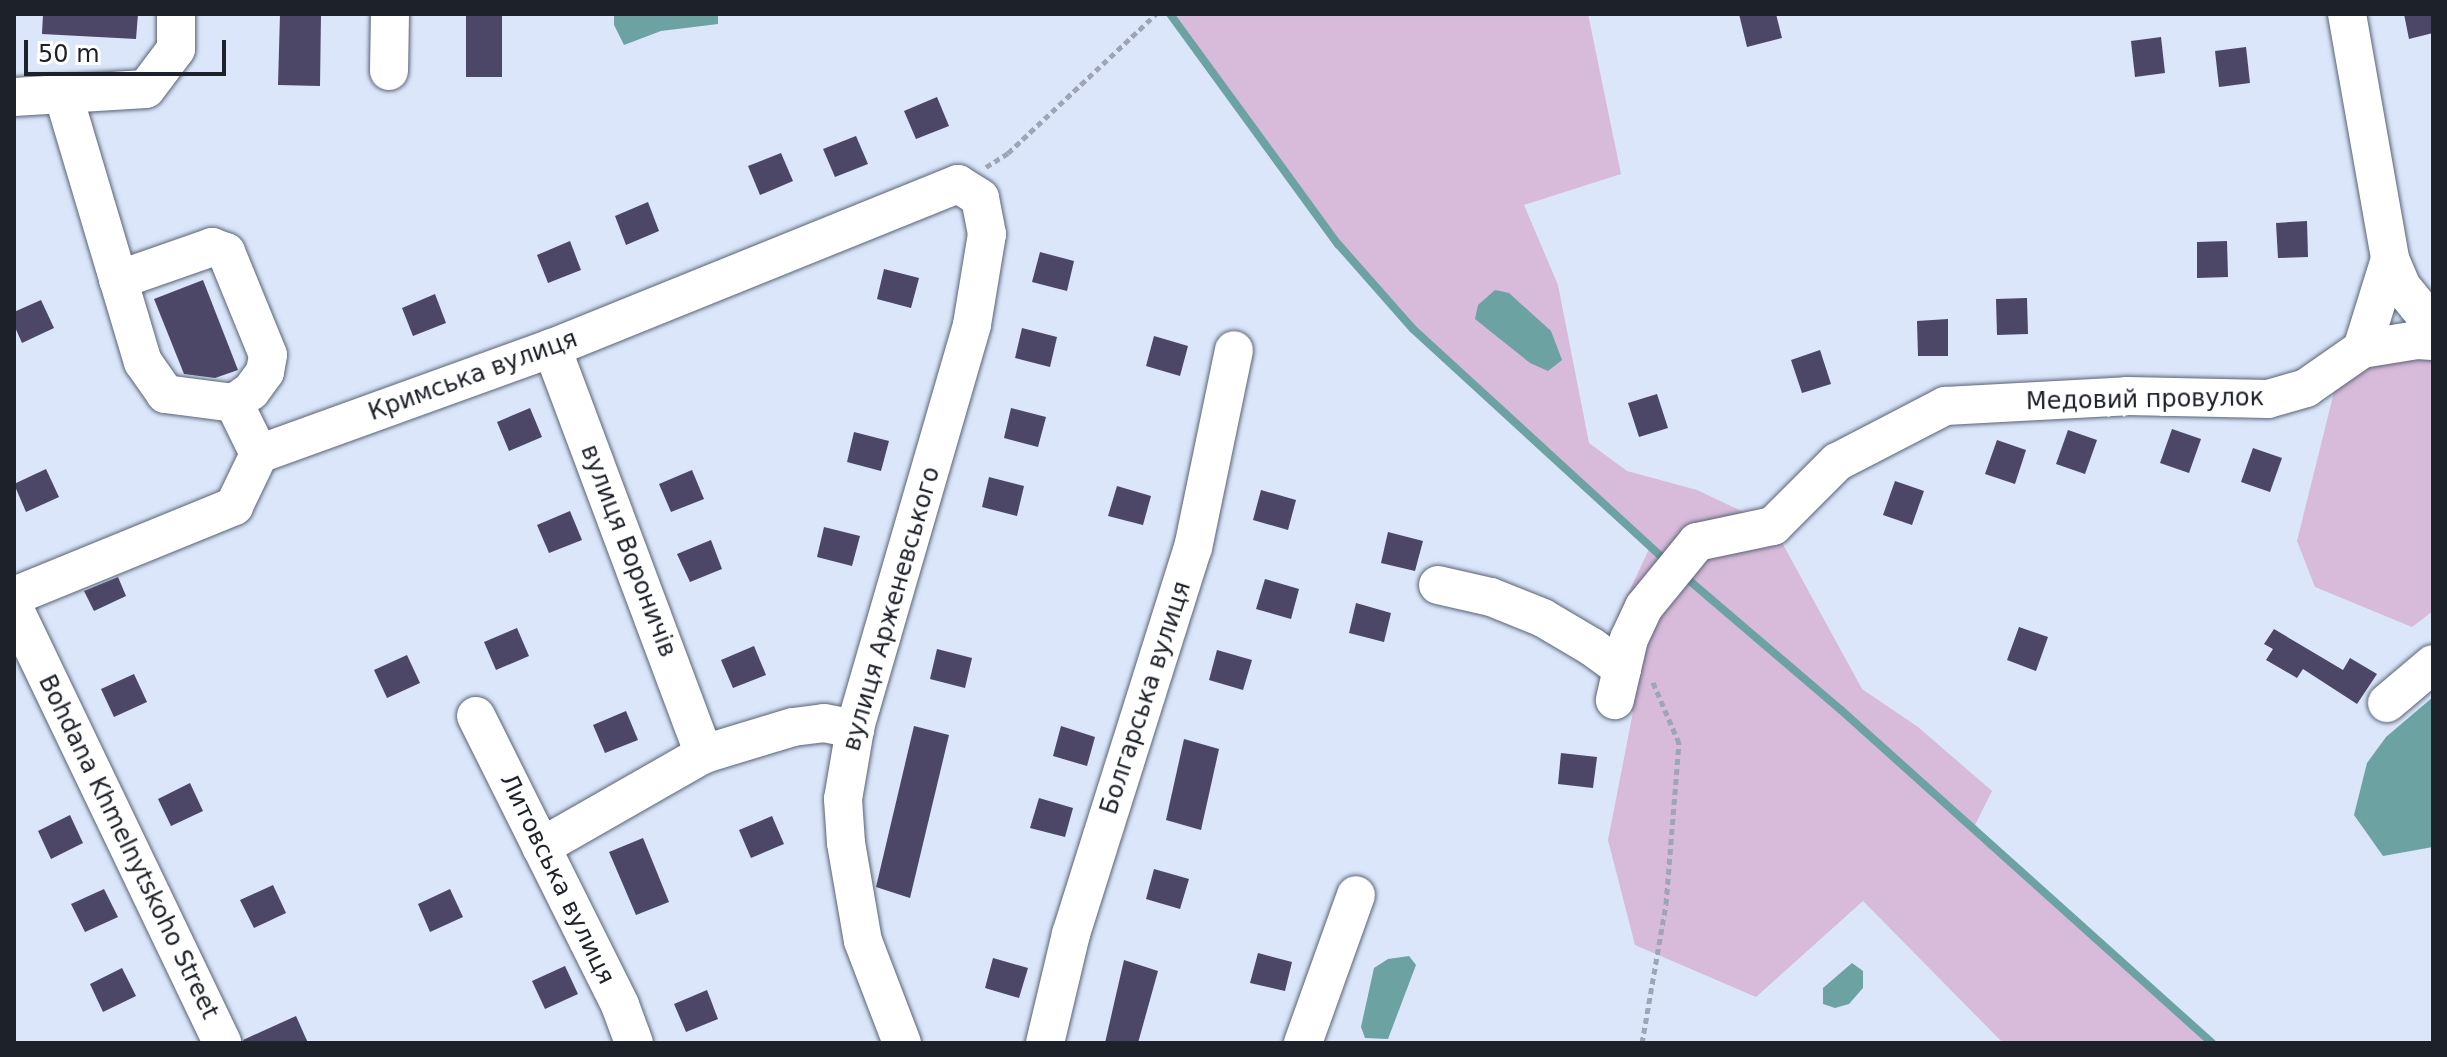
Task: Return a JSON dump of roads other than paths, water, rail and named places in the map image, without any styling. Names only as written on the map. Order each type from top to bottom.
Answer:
[{"type":"street","points":[[14,97],[146,89],[176,49],[176,14]]},
{"type":"street","points":[[389,71],[390,14]]},
{"type":"street","points":[[2347,14],[2408,274],[2433,325]]},
{"type":"street","points":[[63,94],[118,280],[143,362],[165,394],[234,403],[251,391],[265,372],[268,355],[226,252],[212,247],[118,280]]},
{"type":"street","name":"Кримська вулиця","points":[[259,454],[552,348],[958,184]]},
{"type":"street","name":"вулиця Арженевського","points":[[902,1043],[863,941],[846,843],[843,799],[855,729],[972,325],[987,234],[980,198],[958,184]]},
{"type":"street","points":[[2362,349],[2408,274]]},
{"type":"street","name":"Медовий провулок","points":[[1438,585],[1491,597],[1543,618],[1618,684],[1629,639],[1644,607],[1697,542],[1773,526],[1837,462],[1945,406],[2127,396],[2268,399],[2306,388],[2362,349],[2417,340],[2433,341]]},
{"type":"street","name":"вулиця Вороничів","points":[[552,348],[704,754]]},
{"type":"street","name":"Болгарська вулиця","points":[[1045,1043],[1071,934],[1193,548],[1234,350]]},
{"type":"street","points":[[14,596],[234,506],[259,454],[234,403]]},
{"type":"street","name":"Bohdana Khmelnytskoho Street","points":[[14,608],[222,1043]]},
{"type":"street","points":[[2387,703],[2433,664]]},
{"type":"street","name":"Литовська вулиця","points":[[476,716],[620,1005],[634,1043]]},
{"type":"street","points":[[541,847],[704,754],[793,727],[824,723],[855,729]]},
{"type":"street","points":[[1303,1043],[1356,895]]},
{"type":"waterway","points":[[1170,14],[1338,244],[1413,329],[1667,562]]},
{"type":"waterway","points":[[1684,576],[1841,710],[2212,1043]]}]
